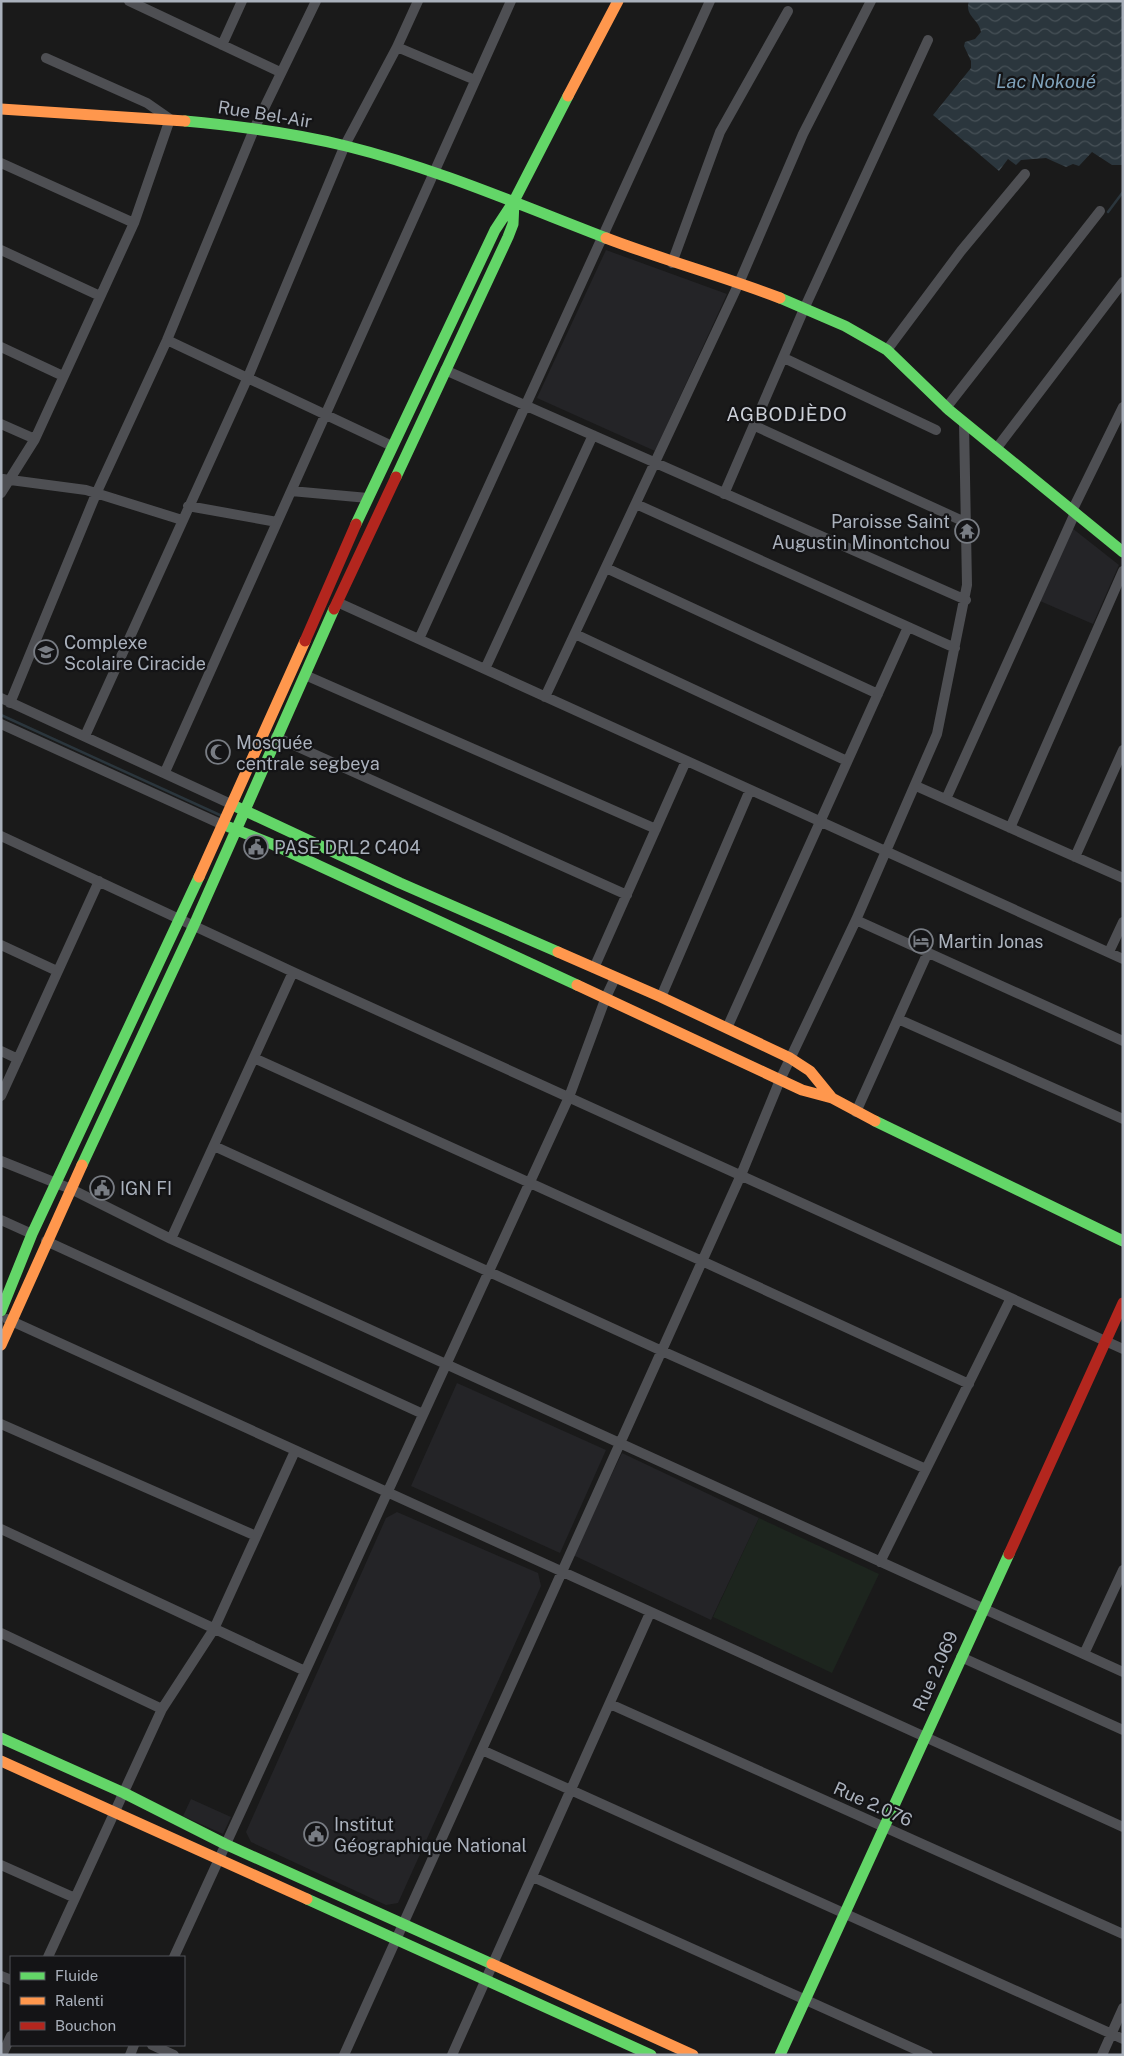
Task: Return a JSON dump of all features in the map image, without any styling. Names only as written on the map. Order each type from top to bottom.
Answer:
[{"type":"street","points":[[129,1],[280,72]]},
{"type":"street","points":[[152,12],[157,1]]},
{"type":"street","points":[[222,45],[242,1]]},
{"type":"street","points":[[316,1],[254,127],[167,340],[96,494],[6,701],[165,772],[400,883],[661,997],[790,1058],[810,1071],[832,1098]]},
{"type":"street","points":[[85,736],[248,376],[345,146],[397,47],[418,1]]},
{"type":"street","points":[[165,772],[436,172],[511,1]]},
{"type":"street","points":[[1,1311],[55,1183],[233,805],[392,446],[495,230],[514,201],[618,1]]},
{"type":"street","points":[[419,639],[527,406],[710,1]]},
{"type":"street","points":[[545,697],[739,283],[803,134],[870,1]]},
{"type":"street","points":[[672,263],[720,132],[788,11]]},
{"type":"street","points":[[724,494],[804,309],[928,40]]},
{"type":"street","points":[[397,47],[475,80]]},
{"type":"street","points":[[1,493],[4,479],[35,439],[134,223],[170,120],[147,103],[46,58]]},
{"type":"street","name":"Rue Bel-Air","points":[[1,109],[254,127],[345,146],[436,172],[672,263],[739,283],[804,309],[887,350],[912,371],[946,408],[1123,552]]},
{"type":"street","points":[[1,163],[134,223]]},
{"type":"street","points":[[887,350],[961,251],[1025,174]]},
{"type":"street","points":[[1,1345],[6,1319],[46,1242],[194,925],[337,602],[508,237],[513,224],[514,201]]},
{"type":"street","points":[[946,408],[1100,211]]},
{"type":"street","points":[[1,250],[100,296]]},
{"type":"street","points":[[996,449],[1123,282]]},
{"type":"street","points":[[167,340],[248,376],[392,446]]},
{"type":"street","points":[[1,347],[63,376]]},
{"type":"street","points":[[784,358],[936,430]]},
{"type":"street","points":[[445,370],[966,600]]},
{"type":"street","points":[[946,799],[1123,407]]},
{"type":"street","points":[[344,2055],[741,1175],[780,1080],[856,920],[938,734],[966,600],[967,523],[964,423]]},
{"type":"street","points":[[1,424],[35,439]]},
{"type":"street","points":[[754,426],[967,523]]},
{"type":"street","points":[[485,670],[592,435]]},
{"type":"street","points":[[4,479],[86,490],[182,520]]},
{"type":"street","points":[[291,491],[368,498]]},
{"type":"street","points":[[636,504],[955,648]]},
{"type":"street","points":[[188,506],[277,522]]},
{"type":"street","points":[[606,568],[878,694]]},
{"type":"street","points":[[1010,828],[1123,571]]},
{"type":"street","points":[[337,602],[1123,959]]},
{"type":"street","points":[[727,1028],[908,627]]},
{"type":"street","points":[[575,634],[847,761]]},
{"type":"street","points":[[305,676],[656,828]]},
{"type":"street","points":[[1,724],[606,997],[802,1090],[832,1098],[856,1112],[1123,1241]]},
{"type":"street","points":[[276,737],[627,895]]},
{"type":"street","points":[[1075,857],[1123,750]]},
{"type":"street","points":[[594,968],[686,761]]},
{"type":"street","points":[[916,786],[1123,878]]},
{"type":"street","points":[[661,997],[750,790]]},
{"type":"street","points":[[1,836],[179,917],[293,972],[1123,1349]]},
{"type":"street","points":[[1,1096],[99,881]]},
{"type":"street","points":[[856,920],[1123,1041]]},
{"type":"street","points":[[1108,952],[1123,922]]},
{"type":"street","points":[[1,945],[57,971]]},
{"type":"street","points":[[856,1112],[928,952]]},
{"type":"street","points":[[171,1239],[293,972]]},
{"type":"street","points":[[174,1956],[218,1857],[569,1097],[606,997],[615,978]]},
{"type":"street","points":[[898,1019],[1123,1119]]},
{"type":"street","points":[[1,1051],[18,1059]]},
{"type":"street","points":[[254,1058],[968,1384]]},
{"type":"street","points":[[214,1146],[489,1270],[662,1351],[926,1469]]},
{"type":"street","points":[[1,1161],[71,1189],[171,1239],[1123,1672]]},
{"type":"street","points":[[1,1220],[32,1234]]},
{"type":"street","points":[[46,1242],[423,1414]]},
{"type":"street","points":[[880,1562],[1011,1298]]},
{"type":"street","name":"Rue 2.069","points":[[780,2055],[1123,1303]]},
{"type":"street","points":[[6,1319],[1123,1827]]},
{"type":"street","points":[[1,1424],[256,1536]]},
{"type":"street","points":[[48,1956],[76,1898],[113,1811],[124,1793],[162,1709],[214,1630],[295,1451]]},
{"type":"street","points":[[1,1529],[305,1671]]},
{"type":"street","points":[[1084,1654],[1123,1570]]},
{"type":"street","points":[[452,2055],[494,1965],[650,1612]]},
{"type":"street","points":[[1,1633],[162,1709]]},
{"type":"street","points":[[961,1657],[1123,1730]]},
{"type":"street","name":"Rue 2.076","points":[[610,1704],[1123,1934]]},
{"type":"street","points":[[1,1738],[124,1793],[225,1844],[693,2055]]},
{"type":"street","points":[[482,1750],[1123,2039]]},
{"type":"street","points":[[1,1760],[651,2055]]},
{"type":"street","points":[[1,1865],[76,1898]]},
{"type":"street","points":[[533,1877],[928,2055]]},
{"type":"street","points":[[1102,2055],[1123,2008]]},
{"type":"street","points":[[2,2055],[10,2038]]},
{"type":"street","points":[[154,2046],[174,2055]]},
{"type":"shaded area","points":[[606,250],[727,294],[655,451],[537,398]]},
{"type":"shaded area","points":[[1072,528],[1119,565],[1093,624],[1040,601]]},
{"type":"shaded area","points":[[457,1383],[606,1450],[560,1553],[411,1486]]},
{"type":"shaded area","points":[[622,1453],[759,1518],[711,1620],[573,1555]]},
{"type":"shaded area","points":[[397,1512],[538,1573],[541,1586],[398,1903],[386,1905],[251,1842],[246,1832],[386,1518]]},
{"type":"shaded area","points":[[759,1518],[879,1574],[832,1673],[713,1617]]},
{"type":"shaded area","points":[[191,1799],[231,1817],[223,1834],[183,1816]]},
{"type":"water","name":"Lac Nokoué","points":[[969,1],[1123,1],[1123,165],[1112,165],[1092,152],[1079,166],[1073,164],[1066,167],[1046,158],[1021,160],[1016,165],[1008,159],[999,171],[933,115],[971,68],[971,61],[964,46],[965,42],[975,39],[981,32],[968,10]]},
{"type":"waterway","points":[[1108,212],[1123,192]]},
{"type":"waterway","points":[[1,715],[222,816]]},
{"type":"traffic: fast","points":[[356,524],[495,230],[514,201],[568,96]]},
{"type":"traffic: fast","points":[[185,121],[246,128],[326,141],[379,155],[445,176],[606,238]]},
{"type":"traffic: fast","points":[[396,477],[508,237],[513,224],[514,201]]},
{"type":"traffic: fast","points":[[780,298],[845,326],[887,350],[949,410],[1123,552]]},
{"type":"traffic: fast","points":[[82,1165],[194,925],[334,609]]},
{"type":"traffic: fast","points":[[237,807],[400,883],[558,952]]},
{"type":"traffic: fast","points":[[229,827],[272,844],[577,985]]},
{"type":"traffic: fast","points":[[1,1311],[32,1234],[199,877]]},
{"type":"traffic: fast","points":[[875,1121],[1123,1241]]},
{"type":"traffic: fast","points":[[780,2055],[1009,1554]]},
{"type":"traffic: fast","points":[[1,1738],[124,1793],[225,1844],[492,1964]]},
{"type":"traffic: fast","points":[[307,1899],[651,2055]]},
{"type":"traffic: slow","points":[[568,96],[618,1]]},
{"type":"traffic: slow","points":[[1,109],[185,121]]},
{"type":"traffic: slow","points":[[606,238],[780,298]]},
{"type":"traffic: slow","points":[[199,877],[305,641]]},
{"type":"traffic: slow","points":[[558,952],[661,997],[790,1058],[810,1071],[832,1098]]},
{"type":"traffic: slow","points":[[577,985],[802,1090],[832,1098],[875,1121]]},
{"type":"traffic: slow","points":[[1,1345],[82,1165]]},
{"type":"traffic: slow","points":[[1,1761],[307,1899]]},
{"type":"traffic: slow","points":[[492,1964],[693,2055]]},
{"type":"traffic: jam","points":[[334,609],[396,477]]},
{"type":"traffic: jam","points":[[305,641],[356,524]]},
{"type":"traffic: jam","points":[[1009,1554],[1123,1303]]},
{"type":"place","name":"Paroisse Saint Augustin Minontchou","points":[[967,531]]},
{"type":"place","name":"Complexe Scolaire Ciracide","points":[[46,652]]},
{"type":"place","name":"Mosquée centrale segbeya","points":[[218,752]]},
{"type":"place","name":"PASE DRL2 C404","points":[[256,847]]},
{"type":"place","name":"Martin Jonas","points":[[921,941]]},
{"type":"place","name":"IGN FI","points":[[102,1188]]},
{"type":"place","name":"Institut Géographique National","points":[[316,1834]]},
{"type":"district","name":"AGBODJÈDO","points":[[787,414]]}]
